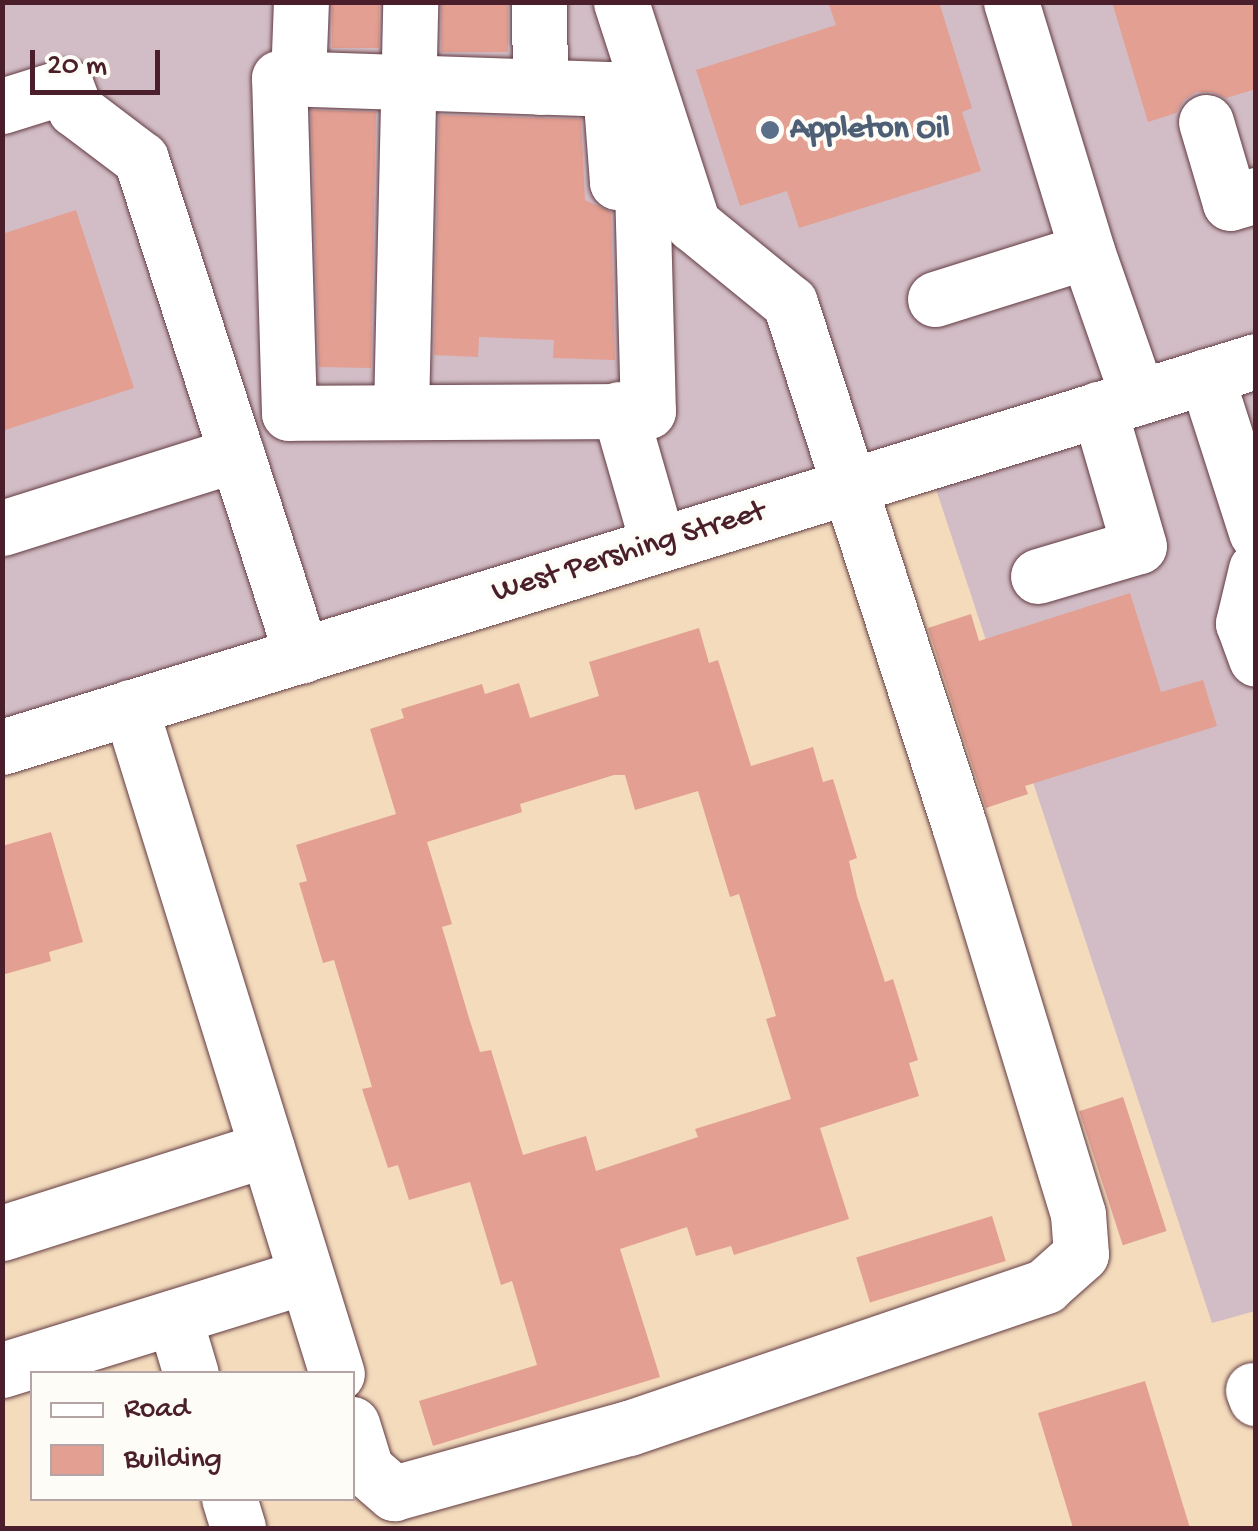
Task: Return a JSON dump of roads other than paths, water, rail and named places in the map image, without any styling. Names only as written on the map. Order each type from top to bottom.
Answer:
[{"type":"street","points":[[298,79],[300,2]]},
{"type":"street","points":[[401,412],[410,2]]},
{"type":"street","points":[[539,2],[540,87]]},
{"type":"street","points":[[355,1434],[366,1469],[400,1511],[1045,1286],[1081,1254],[1072,1195],[852,485],[790,302],[693,224],[622,2]]},
{"type":"street","points":[[1010,2],[1086,251],[1119,403],[1139,546],[1038,576]]},
{"type":"street","points":[[280,78],[406,82],[610,89],[617,182],[642,185],[648,411],[289,413],[280,78]]},
{"type":"street","points":[[2,106],[66,86],[75,109],[141,159],[302,656]]},
{"type":"street","points":[[1206,122],[1230,202],[1256,195]]},
{"type":"street","points":[[934,299],[1086,251]]},
{"type":"street","points":[[1231,369],[1256,532]]},
{"type":"street","name":"West Pershing Street","points":[[2,747],[1231,369]]},
{"type":"street","points":[[619,410],[658,544]]},
{"type":"street","points":[[2,528],[236,454]]},
{"type":"street","points":[[1256,569],[1243,622],[1256,660]]},
{"type":"street","points":[[130,707],[336,1371]]},
{"type":"street","points":[[2,1233],[267,1149]]},
{"type":"street","points":[[2,1370],[306,1276]]},
{"type":"street","points":[[174,1317],[190,1371]]},
{"type":"street","points":[[230,1501],[238,1528]]},
{"type":"place","name":"Appleton Oil","points":[[770,130]]}]
